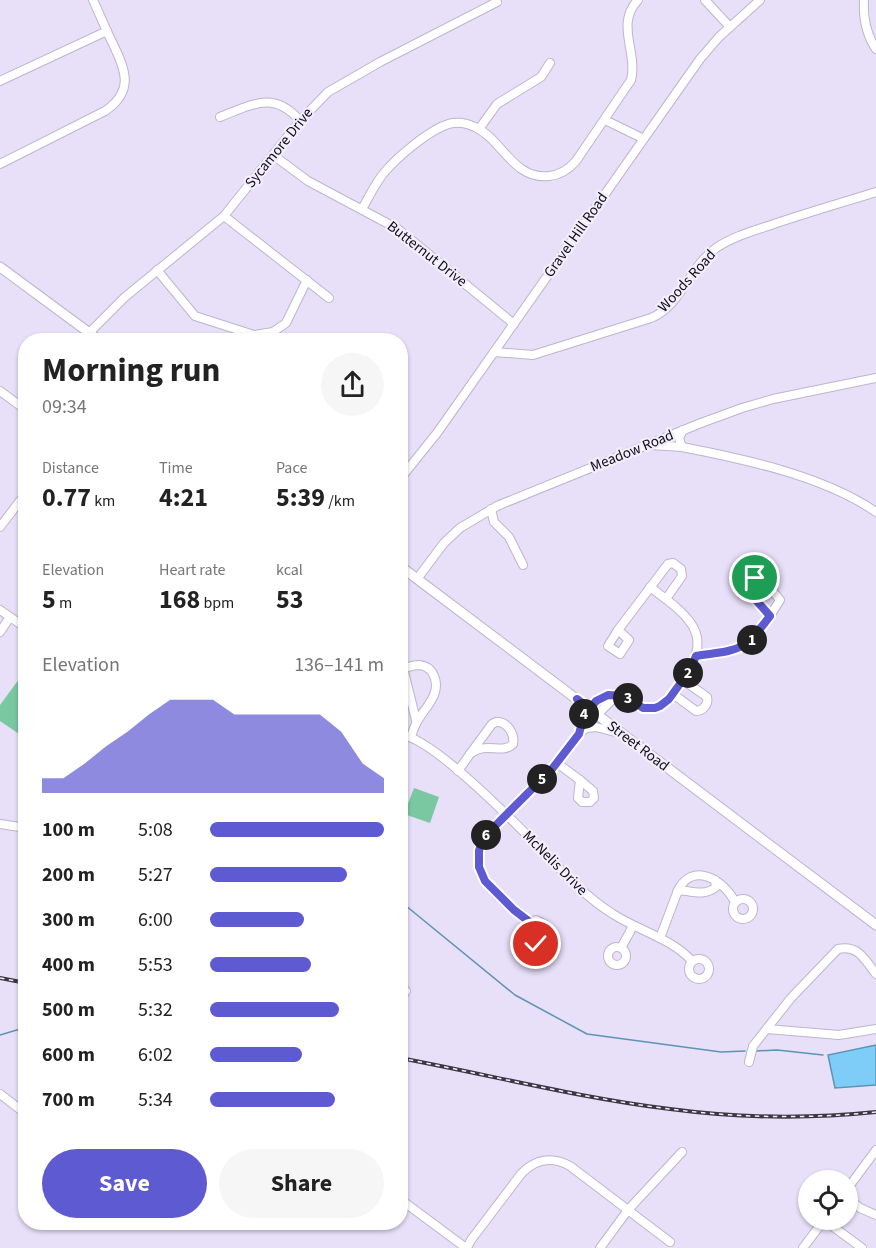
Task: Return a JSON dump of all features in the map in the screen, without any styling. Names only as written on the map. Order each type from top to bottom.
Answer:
[{"type":"main road","points":[[0,267],[89,333]]},
{"type":"main road","name":"Street Road","points":[[408,572],[876,925]]},
{"type":"street","points":[[0,164],[105,111],[118,100],[124,88],[125,73],[93,0]]},
{"type":"street","points":[[362,209],[374,187],[390,166],[438,129],[458,123],[479,129],[522,170],[536,176],[550,176],[572,165],[631,80],[633,66],[626,24],[629,11],[638,0]]},
{"type":"street","points":[[705,0],[730,27]]},
{"type":"street","name":"Gravel Hill Road","points":[[408,469],[437,433],[642,138],[700,59],[760,0]]},
{"type":"street","points":[[864,0],[865,22],[876,49]]},
{"type":"street","name":"Sycamore Drive","points":[[89,333],[118,303],[224,216],[300,121],[320,100],[340,84],[497,2]]},
{"type":"street","points":[[0,81],[107,31]]},
{"type":"street","points":[[479,129],[496,104],[541,77],[550,63]]},
{"type":"street","points":[[220,117],[251,104],[270,102],[286,108],[300,121]]},
{"type":"street","points":[[605,120],[642,138]]},
{"type":"street","name":"Butternut Drive","points":[[273,155],[308,181],[388,223],[411,238],[513,324]]},
{"type":"street","name":"Woods Road","points":[[494,351],[533,355],[658,315],[669,306],[690,280],[700,262],[723,244],[781,222],[876,192]]},
{"type":"street","points":[[224,216],[329,298]]},
{"type":"street","points":[[157,270],[195,316],[248,333]]},
{"type":"street","points":[[267,333],[273,332],[286,323],[307,280]]},
{"type":"street","name":"Meadow Road","points":[[417,579],[450,536],[460,528],[491,509],[529,491],[742,408],[773,399],[876,378]]},
{"type":"street","points":[[0,391],[18,404]]},
{"type":"street","points":[[682,447],[679,438],[683,430]]},
{"type":"street","points":[[646,445],[682,447],[802,477],[842,492],[876,512]]},
{"type":"street","points":[[0,526],[18,503]]},
{"type":"street","points":[[491,509],[494,522],[509,537],[523,565]]},
{"type":"street","points":[[618,630],[668,564],[673,563],[681,569],[682,576],[666,599]]},
{"type":"street","points":[[696,656],[736,650],[745,646],[770,616],[780,600],[764,579],[758,577],[749,584],[747,589],[770,616]]},
{"type":"street","points":[[593,712],[612,700],[612,696],[625,696],[638,706],[650,709],[660,706],[673,694],[690,670],[696,656],[697,636],[691,622],[684,613],[650,587]]},
{"type":"street","points":[[0,610],[18,622]]},
{"type":"street","points":[[0,632],[10,617]]},
{"type":"street","points":[[408,668],[422,666],[430,670],[435,678],[434,694],[416,720],[411,737]]},
{"type":"street","points":[[673,694],[696,711],[703,709],[707,703],[707,697],[683,680]]},
{"type":"street","points":[[408,691],[416,720]]},
{"type":"street","points":[[577,699],[583,707],[584,715],[579,734]]},
{"type":"street","points":[[458,771],[470,754],[492,724],[501,722],[506,725],[514,740],[511,747],[506,749],[483,747],[470,754]]},
{"type":"street","points":[[531,923],[514,910],[485,881],[479,867],[478,857],[481,843],[488,833],[557,763],[586,728],[597,727],[623,734]]},
{"type":"street","name":"McNelis Drive","points":[[408,736],[476,785],[589,896],[633,926],[676,946],[692,961]]},
{"type":"street","points":[[557,763],[580,780]]},
{"type":"street","points":[[0,824],[18,827]]},
{"type":"street","points":[[660,938],[677,893],[683,882],[691,877],[705,876],[729,891],[735,902]]},
{"type":"street","points":[[677,893],[681,890],[706,892],[715,889],[716,883]]},
{"type":"street","points":[[621,948],[633,926]]},
{"type":"street","points":[[749,1062],[753,1046],[766,1029],[791,998],[838,949],[847,947],[857,951],[876,974]]},
{"type":"street","points":[[766,1029],[839,1035],[876,1029]]},
{"type":"street","points":[[0,1094],[18,1108]]},
{"type":"street","points":[[858,1174],[876,1150]]},
{"type":"street","points":[[600,1248],[628,1210],[682,1152]]},
{"type":"street","points":[[408,1205],[467,1248],[521,1174],[531,1165],[543,1160],[556,1160],[570,1166],[670,1242]]},
{"type":"street","points":[[858,1206],[876,1215]]},
{"type":"street","points":[[803,1248],[816,1230]]},
{"type":"street","points":[[838,1230],[862,1248]]},
{"type":"green space","points":[[18,681],[18,733],[0,721],[0,705]]},
{"type":"green space","points":[[414,788],[439,797],[430,823],[408,815],[408,804]]},
{"type":"water","points":[[876,1045],[876,1085],[835,1088],[828,1055]]},
{"type":"waterway","points":[[408,908],[515,995],[587,1034],[721,1052],[745,1051]]},
{"type":"waterway","points":[[0,1035],[18,1030]]},
{"type":"waterway","points":[[756,1051],[777,1050],[823,1055]]},
{"type":"railway","points":[[0,978],[18,981]]},
{"type":"railway","points":[[408,1060],[602,1099],[696,1112],[773,1116],[825,1116],[876,1112]]},
{"type":"route","points":[[536,944],[530,938],[528,930],[531,923],[514,910],[482,876],[478,857],[481,843],[488,833],[552,769],[579,734],[584,715],[583,707],[577,699],[590,709],[596,701],[603,697],[620,695],[643,708],[655,708],[669,699],[694,664],[696,656],[736,650],[750,642],[770,616],[747,589],[755,578]]}]
